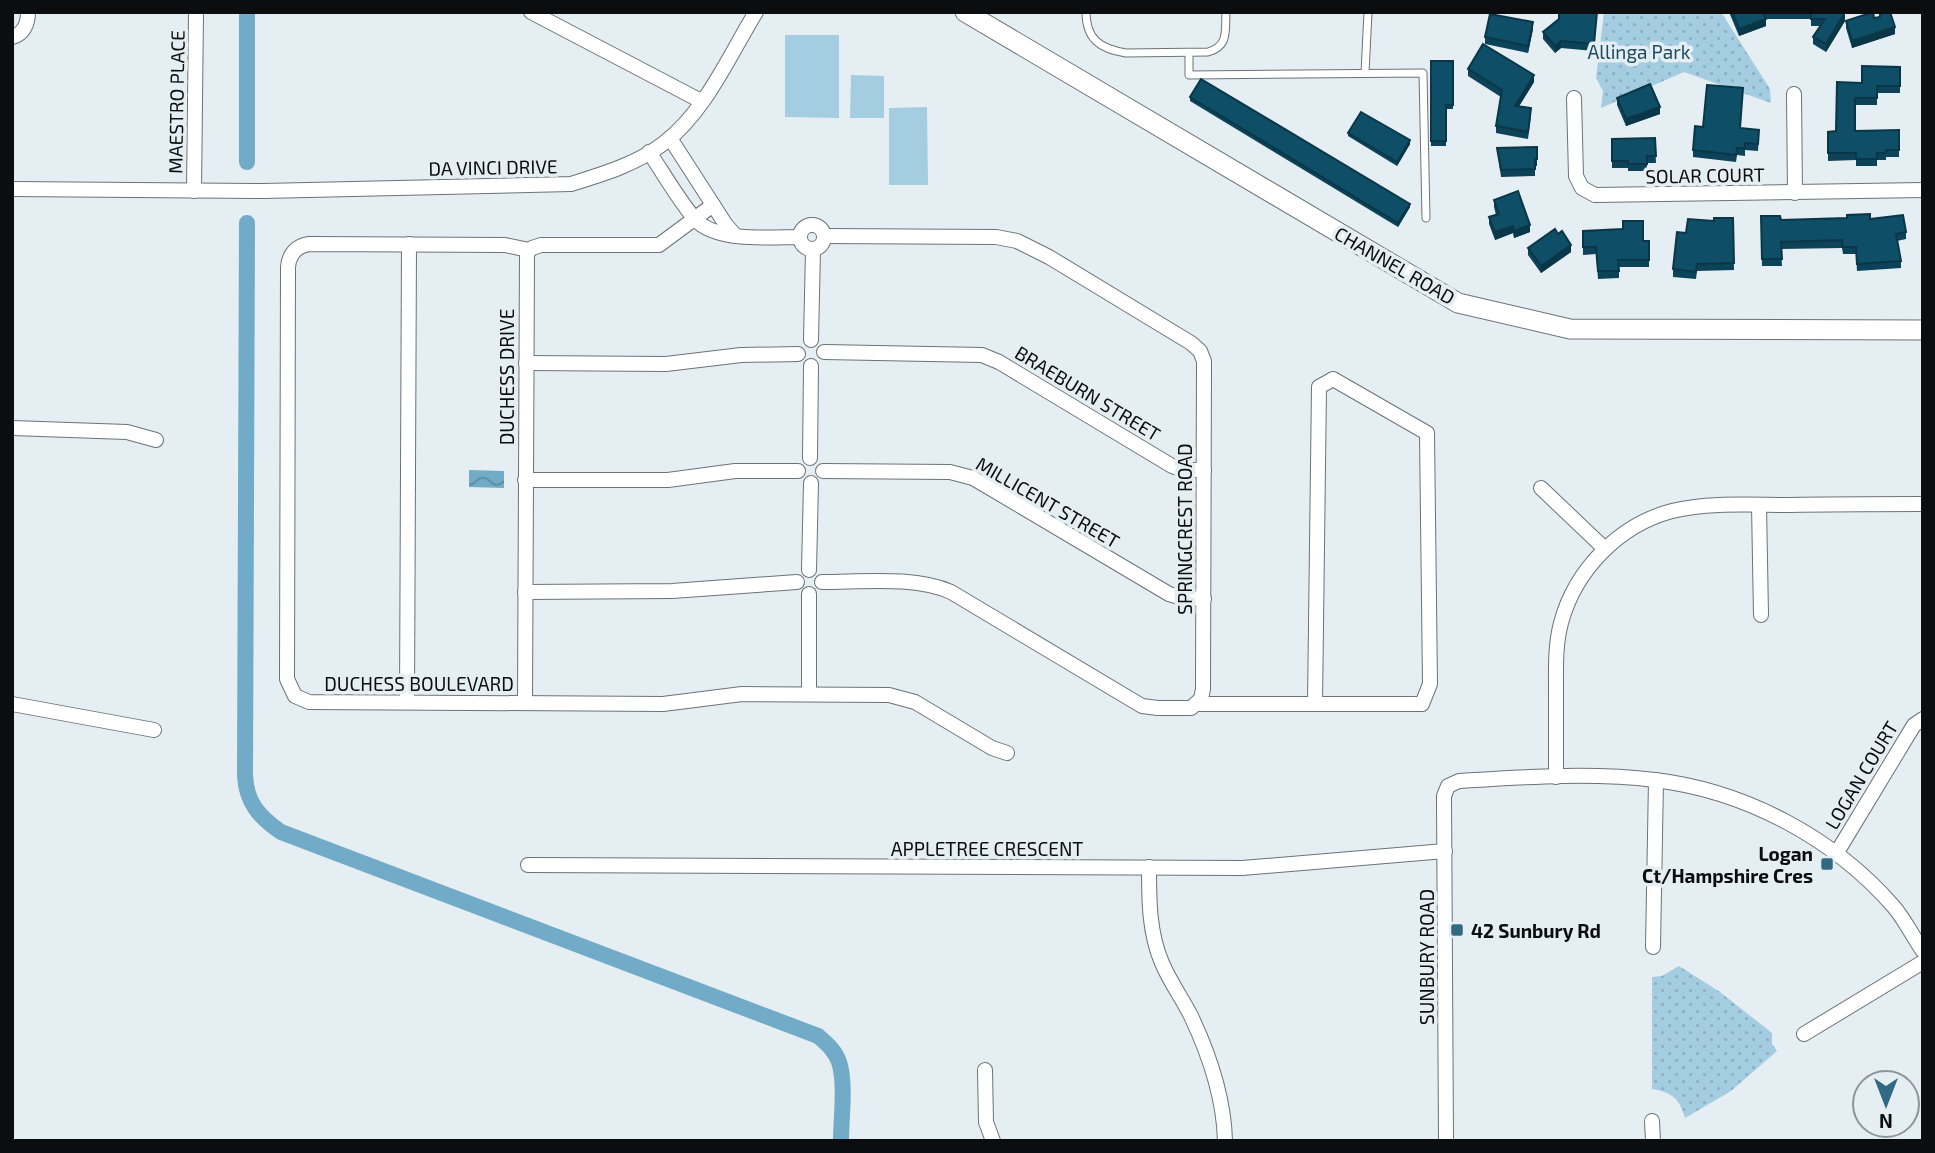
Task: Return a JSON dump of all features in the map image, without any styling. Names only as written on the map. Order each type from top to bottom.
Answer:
[{"type":"street","points":[[12,37],[18,36],[25,28],[28,12]]},
{"type":"street","name":"MAESTRO PLACE","points":[[194,191],[196,12]]},
{"type":"street","points":[[531,12],[701,101]]},
{"type":"street","name":"DA VINCI DRIVE","points":[[12,189],[262,191],[571,184],[616,170],[670,138],[685,124],[701,101],[756,12]]},
{"type":"street","name":"CHANNEL ROAD","points":[[965,12],[1458,303],[1570,329],[1923,330]]},
{"type":"street","points":[[1794,94],[1795,192]]},
{"type":"street","name":"SOLAR COURT","points":[[1574,98],[1574,167],[1578,182],[1588,192],[1605,196],[1923,190]]},
{"type":"street","points":[[670,138],[735,235]]},
{"type":"street","points":[[649,152],[695,218],[711,230],[735,235],[800,237]]},
{"type":"street","points":[[529,250],[541,245],[659,245],[713,205]]},
{"type":"street","points":[[810,225],[818,226],[824,236],[820,247],[813,250],[802,244],[800,237],[803,229],[810,225]]},
{"type":"street","name":"SPRINGCREST ROAD","points":[[824,236],[996,237],[1017,241],[1049,257],[1200,351],[1204,361],[1204,599],[1203,689],[1198,704]]},
{"type":"street","points":[[407,702],[409,244]]},
{"type":"street","name":"DUCHESS BOULEVARD","points":[[529,250],[505,245],[305,245],[291,254],[288,267],[287,682],[295,696],[305,701],[663,704],[734,695],[900,697],[915,702],[992,748],[1007,753]]},
{"type":"street","name":"DUCHESS DRIVE","points":[[525,703],[526,257],[529,250]]},
{"type":"street","points":[[811,340],[813,250]]},
{"type":"street","points":[[798,354],[803,364],[811,366],[819,363],[824,352],[818,343],[811,340]]},
{"type":"street","points":[[798,354],[802,345],[811,340]]},
{"type":"street","name":"BRAEBURN STREET","points":[[824,352],[982,355],[999,362],[1172,466],[1182,470],[1204,470]]},
{"type":"street","points":[[526,363],[666,364],[740,355],[798,354]]},
{"type":"street","points":[[810,458],[811,366]]},
{"type":"street","points":[[822,582],[915,583],[951,592],[1142,706],[1178,709],[1191,708],[1198,704],[1315,704],[1422,704],[1430,684],[1427,433],[1333,379],[1319,387],[1315,704]]},
{"type":"street","points":[[12,428],[127,432],[156,440]]},
{"type":"street","points":[[810,458],[818,460],[823,471],[818,480],[811,483],[804,481],[798,471],[803,460],[810,458]]},
{"type":"street","points":[[525,480],[668,480],[735,471],[798,471]]},
{"type":"street","name":"MILLICENT STREET","points":[[823,471],[950,472],[962,475],[985,485],[1169,594],[1181,598],[1204,599]]},
{"type":"street","points":[[810,569],[811,483]]},
{"type":"street","points":[[1541,488],[1604,548]]},
{"type":"street","points":[[1923,504],[1698,507],[1652,518],[1604,548],[1580,579],[1560,624],[1556,659],[1556,777],[1656,780],[1703,789],[1742,801],[1795,826],[1865,878],[1895,908],[1923,951]]},
{"type":"street","points":[[1759,505],[1761,615]]},
{"type":"street","points":[[810,569],[800,575],[797,582],[802,592],[817,592],[822,582]]},
{"type":"street","points":[[810,569],[818,573],[822,582]]},
{"type":"street","points":[[525,592],[672,592],[797,582]]},
{"type":"street","points":[[809,594],[809,694]]},
{"type":"street","points":[[12,704],[154,730]]},
{"type":"street","name":"LOGAN COURT","points":[[1836,854],[1914,725],[1923,719]]},
{"type":"street","name":"SUNBURY ROAD","points":[[1446,1141],[1444,796],[1448,786],[1459,781],[1556,777]]},
{"type":"street","points":[[1653,947],[1656,780]]},
{"type":"street","name":"APPLETREE CRESCENT","points":[[528,865],[1242,868],[1444,851]]},
{"type":"street","points":[[1149,867],[1153,933],[1162,963],[1208,1055],[1220,1100],[1225,1141]]},
{"type":"street","points":[[1804,1034],[1923,962]]},
{"type":"street","points":[[985,1070],[986,1122],[993,1141]]},
{"type":"street","points":[[1653,1121],[1653,1141]]},
{"type":"lane","points":[[1086,12],[1088,32],[1095,41],[1115,51],[1189,52],[1208,52],[1223,44],[1226,12]]},
{"type":"lane","points":[[1365,72],[1368,12]]},
{"type":"lane","points":[[1189,52],[1189,75],[1423,72],[1426,218]]},
{"type":"green space","name":"Allinga Park","points":[[1604,12],[1721,12],[1770,89],[1771,103],[1684,72],[1601,108],[1603,91],[1596,78]]},
{"type":"green space","points":[[785,35],[839,35],[839,118],[785,117]]},
{"type":"green space","points":[[851,75],[884,76],[884,118],[850,118]]},
{"type":"green space","points":[[927,107],[928,185],[889,185],[889,108]]},
{"type":"green space","points":[[1679,966],[1720,992],[1772,1033],[1772,1044],[1777,1051],[1731,1091],[1685,1118],[1681,1106],[1674,1098],[1665,1092],[1652,1089],[1652,977],[1662,976]]},
{"type":"water","points":[[469,470],[504,471],[504,488],[469,487]]},
{"type":"building","points":[[1559,12],[1597,12],[1594,44],[1561,41],[1555,46],[1543,32],[1559,19]]},
{"type":"building","points":[[1732,12],[1763,12],[1766,19],[1739,29]]},
{"type":"building","points":[[1811,12],[1845,12],[1826,44],[1813,37],[1825,19],[1811,19]]},
{"type":"building","points":[[1873,12],[1874,18],[1880,17],[1880,12],[1890,12],[1895,27],[1852,41],[1846,21]]},
{"type":"building","points":[[1490,14],[1533,22],[1528,46],[1485,37]]},
{"type":"building","points":[[1483,44],[1534,75],[1515,106],[1531,108],[1528,132],[1496,126],[1502,90],[1468,69]]},
{"type":"building","points":[[1431,61],[1453,61],[1453,105],[1446,105],[1446,141],[1431,141]]},
{"type":"building","points":[[1862,66],[1900,67],[1900,86],[1877,86],[1877,98],[1855,98],[1855,131],[1899,130],[1899,150],[1877,153],[1877,159],[1856,159],[1856,153],[1828,153],[1828,132],[1836,131],[1837,82],[1862,83]]},
{"type":"building","points":[[1201,79],[1410,204],[1398,223],[1190,97]]},
{"type":"building","points":[[1650,84],[1660,107],[1626,119],[1617,98]]},
{"type":"building","points":[[1707,85],[1743,88],[1740,128],[1759,130],[1758,144],[1745,143],[1745,148],[1737,148],[1736,155],[1693,150],[1695,126],[1703,127]]},
{"type":"building","points":[[1361,112],[1410,140],[1397,162],[1348,133]]},
{"type":"building","points":[[1655,138],[1656,156],[1647,156],[1647,164],[1612,161],[1612,139]]},
{"type":"building","points":[[1537,147],[1535,169],[1501,170],[1497,148]]},
{"type":"building","points":[[1518,191],[1530,225],[1514,231],[1513,226],[1495,232],[1489,217],[1499,214],[1494,200]]},
{"type":"building","points":[[1870,214],[1870,219],[1903,215],[1906,232],[1896,234],[1901,261],[1857,264],[1856,247],[1843,247],[1842,240],[1781,242],[1782,259],[1762,259],[1761,216],[1780,216],[1781,220],[1847,218],[1847,215]]},
{"type":"building","points":[[1714,218],[1733,218],[1734,263],[1697,264],[1696,272],[1673,269],[1677,232],[1686,233],[1688,219],[1714,221]]},
{"type":"building","points":[[1623,221],[1643,221],[1643,241],[1649,241],[1649,260],[1618,260],[1619,271],[1598,271],[1596,247],[1583,247],[1583,231],[1623,229]]},
{"type":"building","points":[[1555,229],[1558,234],[1562,231],[1571,245],[1541,266],[1528,248]]},
{"type":"waterway","points":[[247,12],[247,162]]},
{"type":"waterway","points":[[247,223],[245,775],[248,793],[255,808],[281,832],[818,1036],[835,1054],[841,1070],[841,1141]]},
{"type":"place","name":"Logan Ct/Hampshire Cres","points":[[1827,864]]},
{"type":"place","name":"42 Sunbury Rd","points":[[1457,930]]}]
